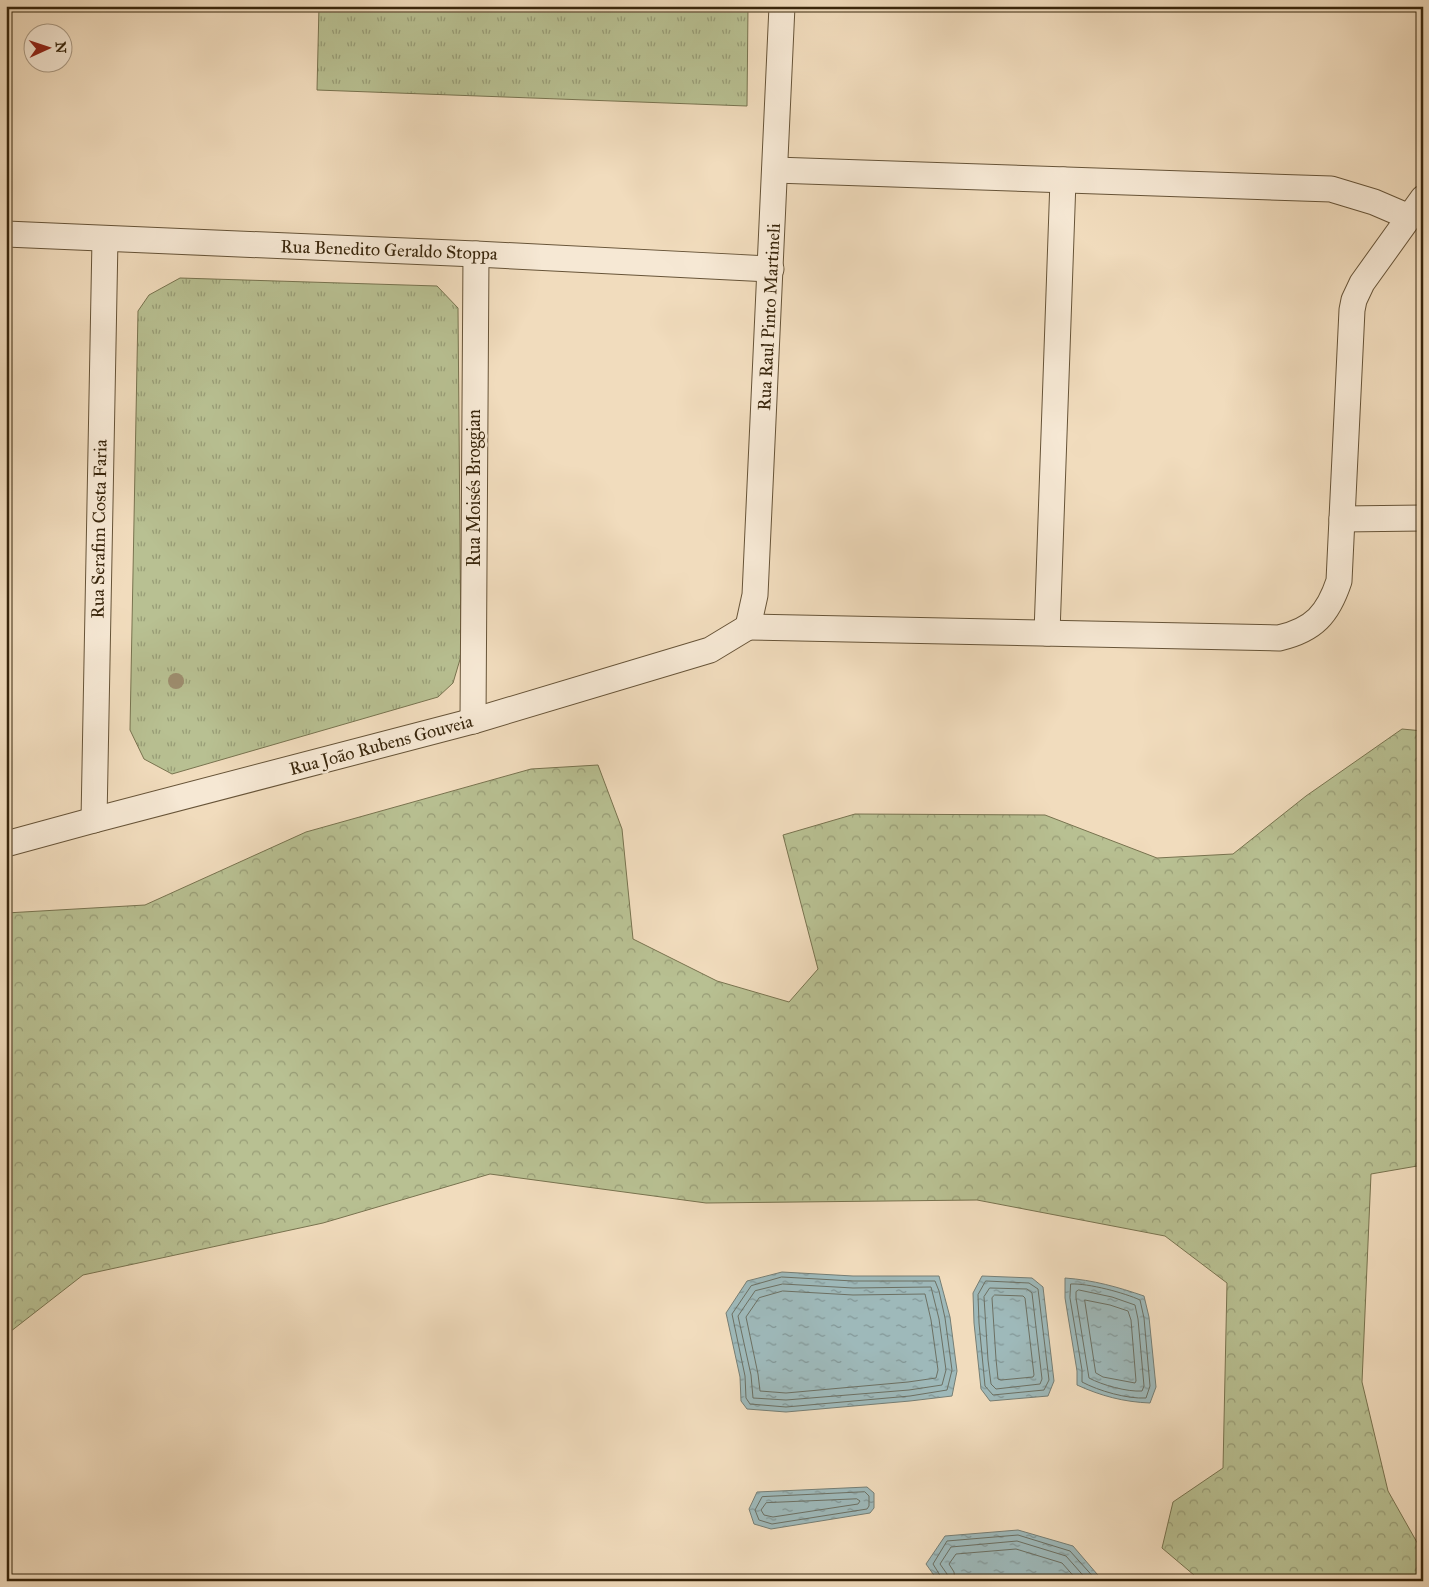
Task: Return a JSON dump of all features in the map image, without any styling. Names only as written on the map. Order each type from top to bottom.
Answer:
[{"type":"street","name":"Rua Raul Pinto Martineli","points":[[748,627],[755,595],[782,6]]},
{"type":"street","points":[[748,627],[1279,638],[1294,635],[1307,628],[1319,619],[1328,608],[1338,581],[1354,300],[1362,284],[1416,208],[1374,202],[1331,189],[775,170]]},
{"type":"street","points":[[1047,633],[1063,180]]},
{"type":"street","name":"Rua Benedito Geraldo Stoppa","points":[[6,234],[476,254],[771,269]]},
{"type":"street","name":"Rua Serafim Costa Faria","points":[[94,820],[104,239]]},
{"type":"street","name":"Rua Moisés Broggian","points":[[473,722],[476,254]]},
{"type":"street","points":[[1342,519],[1423,518]]},
{"type":"street","name":"Rua João Rubens Gouveia","points":[[6,844],[473,722],[710,650],[748,627]]},
{"type":"green space","points":[[319,6],[748,6],[747,106],[317,90]]},
{"type":"green space","points":[[180,278],[437,286],[458,308],[461,656],[453,683],[438,697],[172,774],[144,759],[130,730],[138,311],[149,295]]},
{"type":"green space","points":[[1402,729],[1423,731],[1423,1165],[1371,1174],[1362,1382],[1388,1491],[1423,1553],[1423,1581],[1201,1581],[1162,1548],[1173,1502],[1223,1468],[1227,1283],[1165,1236],[977,1200],[706,1203],[490,1174],[323,1223],[83,1275],[6,1335],[6,913],[145,905],[306,832],[531,769],[598,765],[622,829],[633,939],[717,981],[789,1002],[818,969],[783,835],[855,814],[1045,815],[1157,858],[1233,854],[1306,796]]},
{"type":"water","points":[[782,1272],[853,1276],[939,1276],[950,1317],[957,1371],[952,1396],[786,1412],[747,1409],[741,1401],[740,1377],[726,1313],[747,1281]]},
{"type":"water","points":[[982,1276],[1032,1278],[1043,1287],[1054,1381],[1048,1396],[990,1401],[981,1389],[973,1293]]},
{"type":"water","points":[[1065,1278],[1105,1284],[1144,1296],[1149,1317],[1156,1387],[1150,1403],[1113,1398],[1077,1385],[1077,1371],[1065,1298]]},
{"type":"water","points":[[867,1487],[874,1493],[874,1508],[870,1513],[771,1529],[754,1524],[749,1509],[757,1492]]},
{"type":"water","points":[[1018,1530],[1073,1546],[1103,1581],[938,1581],[926,1564],[945,1536]]}]
